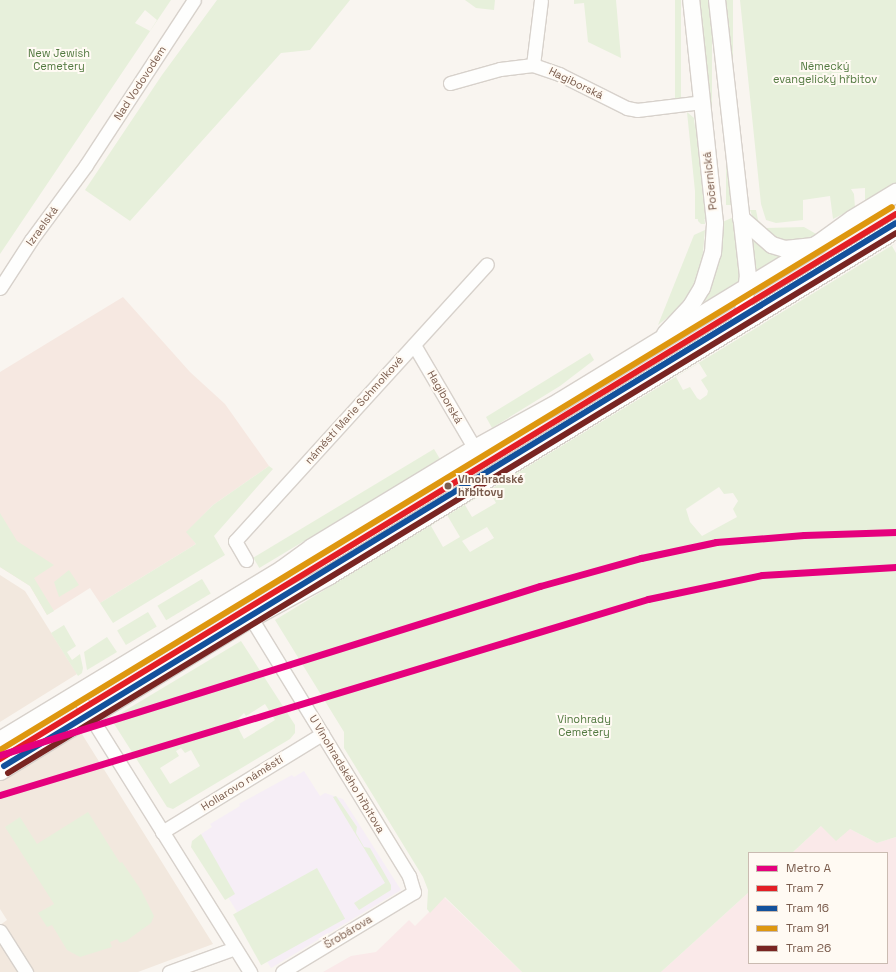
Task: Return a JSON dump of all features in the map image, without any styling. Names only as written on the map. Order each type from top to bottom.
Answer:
[{"type":"main road","points":[[0,741],[475,449],[560,402],[816,246],[852,220],[896,193]]},
{"type":"main road","points":[[0,771],[251,618],[333,573],[896,229]]},
{"type":"street","name":"Nad Vodovodem","points":[[86,165],[194,0]]},
{"type":"street","points":[[533,65],[541,0]]},
{"type":"street","name":"Počernická","points":[[655,344],[691,306],[702,288],[714,253],[715,223],[691,0]]},
{"type":"street","points":[[717,0],[747,288],[744,307],[738,325]]},
{"type":"street","name":"Hagiborská","points":[[450,83],[500,69],[533,65],[559,74],[627,108],[637,110],[702,102]]},
{"type":"street","name":"Izraelská","points":[[0,288],[31,240],[86,165]]},
{"type":"street","points":[[740,218],[772,245],[785,249],[816,246]]},
{"type":"street","name":"náměstí Marie Schmolkové","points":[[246,560],[235,541],[487,264]]},
{"type":"street","name":"Hagiborská","points":[[414,345],[475,449]]},
{"type":"street","name":"U Vinohradského hřbitova","points":[[251,618],[409,876],[414,892]]},
{"type":"street","points":[[77,695],[250,972]]},
{"type":"street","name":"Hollarovo náměstí","points":[[162,832],[322,734]]},
{"type":"street","name":"Šrobárova","points":[[282,972],[414,892]]},
{"type":"street","points":[[0,931],[26,972]]},
{"type":"street","points":[[169,972],[235,948]]},
{"type":"shaded area","points":[[123,297],[190,372],[225,404],[269,466],[213,505],[187,532],[196,544],[100,603],[90,588],[47,615],[30,586],[0,567],[0,372]]},
{"type":"shaded area","points":[[0,575],[25,591],[77,674],[0,722]]},
{"type":"shaded area","points":[[80,731],[213,944],[138,972],[0,972],[0,925],[7,920],[0,909],[0,779]]},
{"type":"shaded area","points":[[304,771],[320,796],[325,793],[343,799],[401,890],[271,968],[197,846],[205,841],[201,834],[212,827],[210,824],[240,806],[239,804],[292,775],[294,777]]},
{"type":"shaded area","points":[[821,826],[850,829],[877,843],[896,837],[896,972],[661,972],[748,893],[748,964],[888,964],[888,852],[793,852]]},
{"type":"shaded area","points":[[444,897],[522,972],[323,972],[351,956],[376,952],[409,920],[415,926]]},
{"type":"green space","name":"New Jewish Cemetery","points":[[0,0],[171,0],[0,254]],"holes":[[[145,10],[157,20],[150,31],[135,23]]]},
{"type":"green space","points":[[217,0],[350,0],[310,50],[281,53],[130,221],[85,190],[162,75]]},
{"type":"green space","points":[[465,0],[495,0],[494,10],[476,8]]},
{"type":"green space","points":[[574,0],[616,0],[621,58],[588,42],[584,3],[574,4]]},
{"type":"green space","points":[[675,0],[681,0],[681,98],[675,98]]},
{"type":"green space","points":[[695,0],[712,0],[712,219],[695,219]]},
{"type":"green space","points":[[726,0],[733,0],[733,205],[726,205]]},
{"type":"green space","name":"Německý evangelický hřbitov","points":[[740,0],[896,0],[896,183],[865,201],[865,188],[851,189],[854,194],[855,208],[833,219],[830,196],[803,200],[803,220],[776,223],[766,220],[761,204]]},
{"type":"green space","points":[[687,112],[694,118],[705,224],[701,224],[698,221]]},
{"type":"green space","points":[[750,210],[756,210],[758,220],[766,228],[804,227],[818,235],[812,239],[790,242],[773,238],[753,218]]},
{"type":"green space","points":[[736,216],[742,274],[740,282],[704,302],[718,224]]},
{"type":"green space","points":[[705,230],[702,264],[696,283],[677,310],[658,325],[694,235]]},
{"type":"green space","points":[[754,239],[781,254],[782,257],[761,270],[755,269],[751,240]]},
{"type":"green space","name":"Vinohrady Cemetery","points":[[896,243],[892,246],[896,253],[896,837],[877,843],[850,829],[836,841],[821,826],[793,852],[748,852],[748,893],[661,972],[522,972],[445,897],[430,913],[427,909],[428,890],[423,877],[344,748],[344,732],[275,620],[440,520],[431,526],[443,547],[460,537],[447,515]],"holes":[[[699,363],[707,376],[701,380],[708,391],[707,395],[700,400],[690,387],[683,390],[676,377]],[[719,487],[724,494],[733,493],[738,501],[733,509],[737,517],[702,536],[690,522],[686,509]],[[489,491],[496,503],[472,517],[465,505]],[[487,527],[494,538],[470,552],[462,541]]]},
{"type":"green space","points":[[590,353],[594,360],[560,386],[492,428],[486,417]]},
{"type":"green space","points":[[434,449],[440,459],[259,568],[253,558]]},
{"type":"green space","points":[[269,466],[273,469],[214,536],[225,555],[113,623],[100,603],[196,544],[186,532],[213,505]]},
{"type":"green space","points":[[0,513],[17,541],[54,565],[34,578],[54,611],[47,615],[30,586],[0,567]]},
{"type":"green space","points":[[69,570],[79,585],[59,597],[54,582]]},
{"type":"green space","points":[[202,579],[211,594],[166,620],[157,606]]},
{"type":"green space","points":[[148,612],[157,627],[126,645],[117,631]]},
{"type":"green space","points":[[64,625],[76,646],[67,652],[72,660],[80,654],[83,668],[82,673],[78,676],[51,633]]},
{"type":"green space","points":[[107,637],[117,652],[87,670],[84,652]]},
{"type":"green space","points":[[241,641],[295,725],[295,733],[290,739],[173,809],[167,807],[111,719]],"holes":[[[265,704],[275,720],[244,739],[235,722],[244,713],[246,716]],[[181,748],[185,753],[191,750],[200,766],[170,784],[160,768],[179,756],[176,751]]]},
{"type":"green space","points":[[336,796],[357,827],[356,833],[364,847],[370,848],[391,885],[391,890],[359,910],[354,903],[385,883],[333,797]]},
{"type":"green space","points":[[88,812],[120,863],[122,862],[141,890],[154,916],[151,923],[126,941],[120,943],[117,939],[110,942],[112,947],[80,957],[67,950],[52,925],[47,927],[38,913],[54,904],[5,827],[20,817],[37,844]]},
{"type":"green space","points":[[201,834],[235,894],[225,900],[191,847],[192,841]]},
{"type":"green space","points":[[317,868],[345,919],[261,965],[233,915]]},
{"type":"metro line","name":"A","points":[[0,755],[540,586],[641,558],[716,542],[804,535],[896,532]]},
{"type":"metro line","name":"A","points":[[0,795],[648,599],[762,575],[896,567]]},
{"type":"tram line","name":"91","points":[[0,750],[892,207]]},
{"type":"tram line","name":"7","points":[[0,759],[896,214]]},
{"type":"tram line","name":"16","points":[[4,766],[896,223]]},
{"type":"tram line","name":"26","points":[[8,773],[896,233]]},
{"type":"place","name":"Vinohradské hřbitovy","points":[[448,486]]}]
